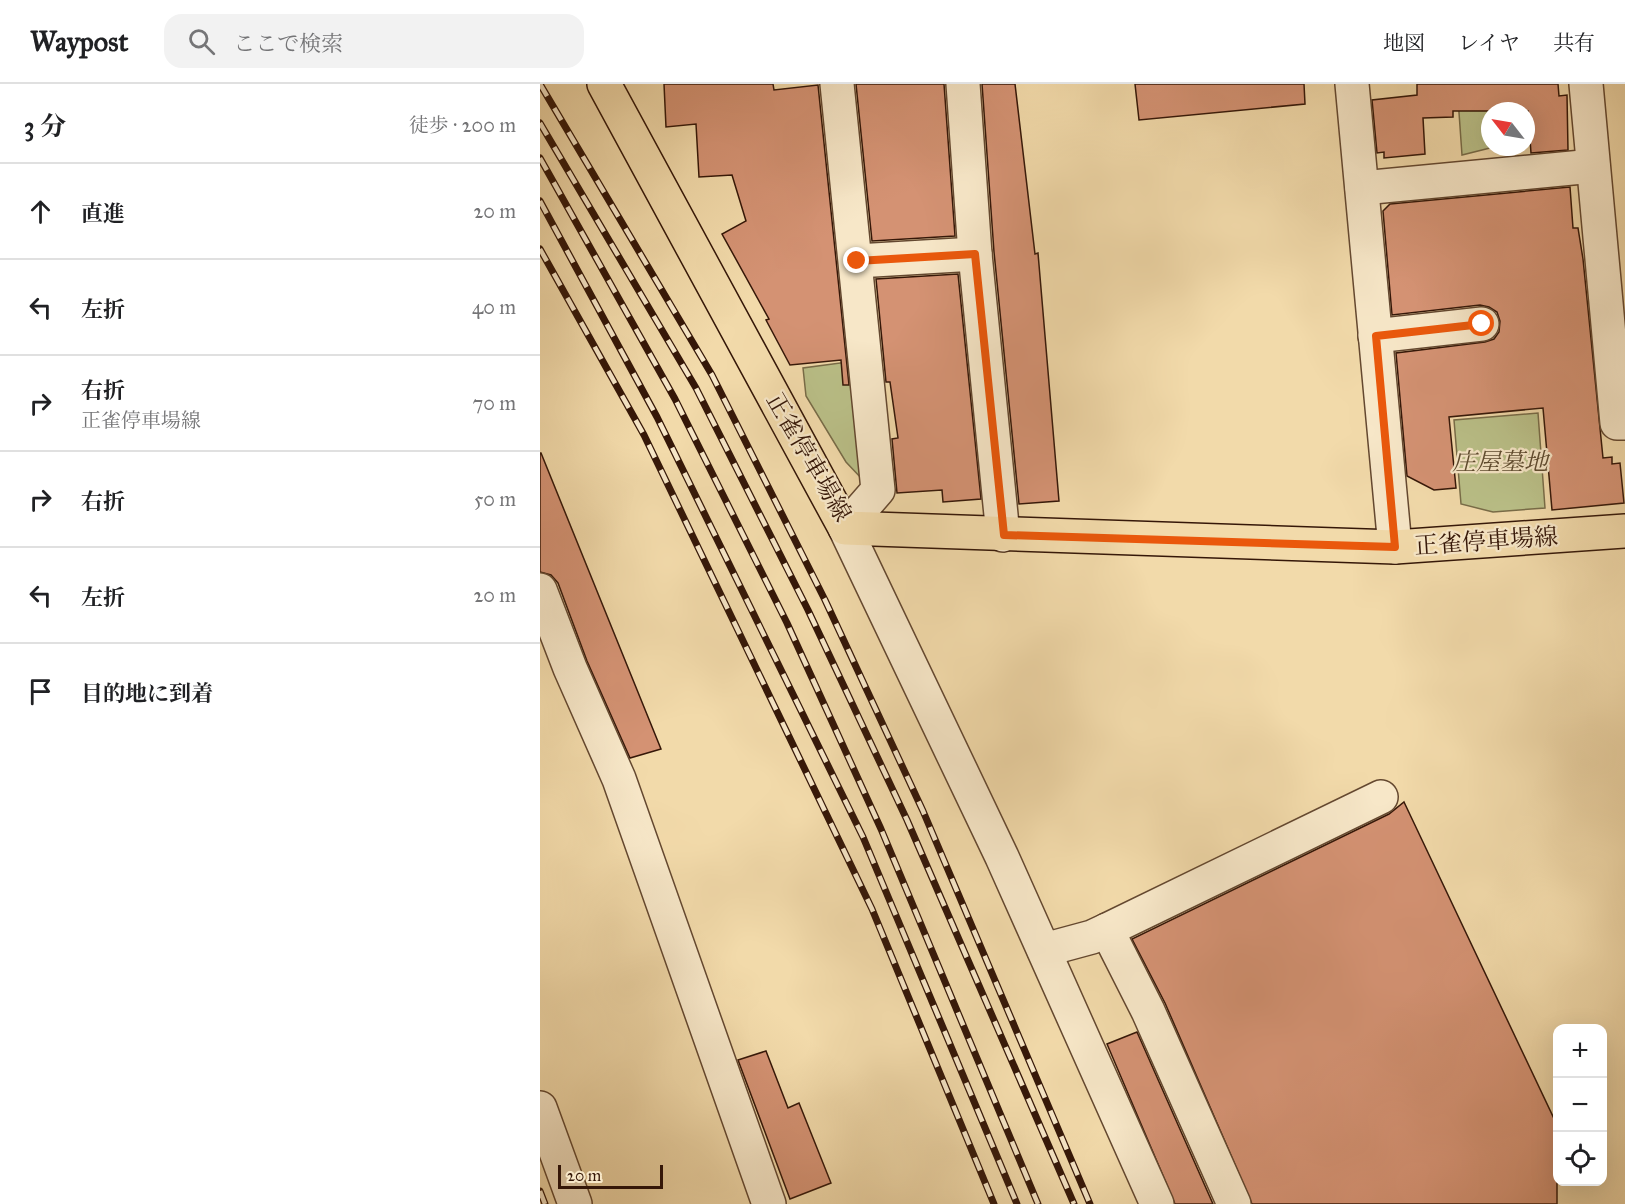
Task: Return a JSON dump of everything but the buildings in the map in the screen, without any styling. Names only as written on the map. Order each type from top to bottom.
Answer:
[{"type":"main road","name":"正雀停車場線","points":[[604,84],[845,528],[1395,547],[1625,531]]},
{"type":"street","points":[[837,84],[857,261],[878,490],[845,528],[1044,950],[1156,1204]]},
{"type":"street","points":[[963,84],[975,254],[1004,535]]},
{"type":"street","points":[[1352,84],[1395,547]]},
{"type":"street","points":[[1586,84],[1617,423],[1625,423]]},
{"type":"street","points":[[1362,188],[1593,166]]},
{"type":"street","points":[[857,261],[975,254]]},
{"type":"street","points":[[1376,336],[1482,324]]},
{"type":"street","points":[[540,590],[570,668],[619,779],[769,1204]]},
{"type":"street","points":[[1044,950],[1092,937],[1381,797]]},
{"type":"street","points":[[1107,930],[1148,1011],[1234,1204]]},
{"type":"street","points":[[540,1108],[575,1204]]},
{"type":"green space","points":[[1457,84],[1481,104],[1481,150],[1462,155]]},
{"type":"green space","points":[[855,361],[863,480],[846,462],[806,396],[803,368]]},
{"type":"green space","name":"庄屋墓地","points":[[1538,413],[1545,508],[1493,512],[1461,504],[1454,420]]},
{"type":"railway","points":[[540,84],[712,375],[825,600],[923,811],[1090,1204]]},
{"type":"railway","points":[[540,123],[696,388],[808,610],[907,820],[1074,1204]]},
{"type":"railway","points":[[540,158],[675,399],[787,623],[881,829],[1038,1204]]},
{"type":"railway","points":[[540,201],[657,417],[863,837],[1017,1204]]},
{"type":"railway","points":[[540,249],[644,435],[872,909],[994,1204]]},
{"type":"railway","points":[[540,1191],[545,1204]]},
{"type":"route","points":[[857,261],[975,254],[1004,535],[1395,547],[1376,336],[1482,324]]}]
